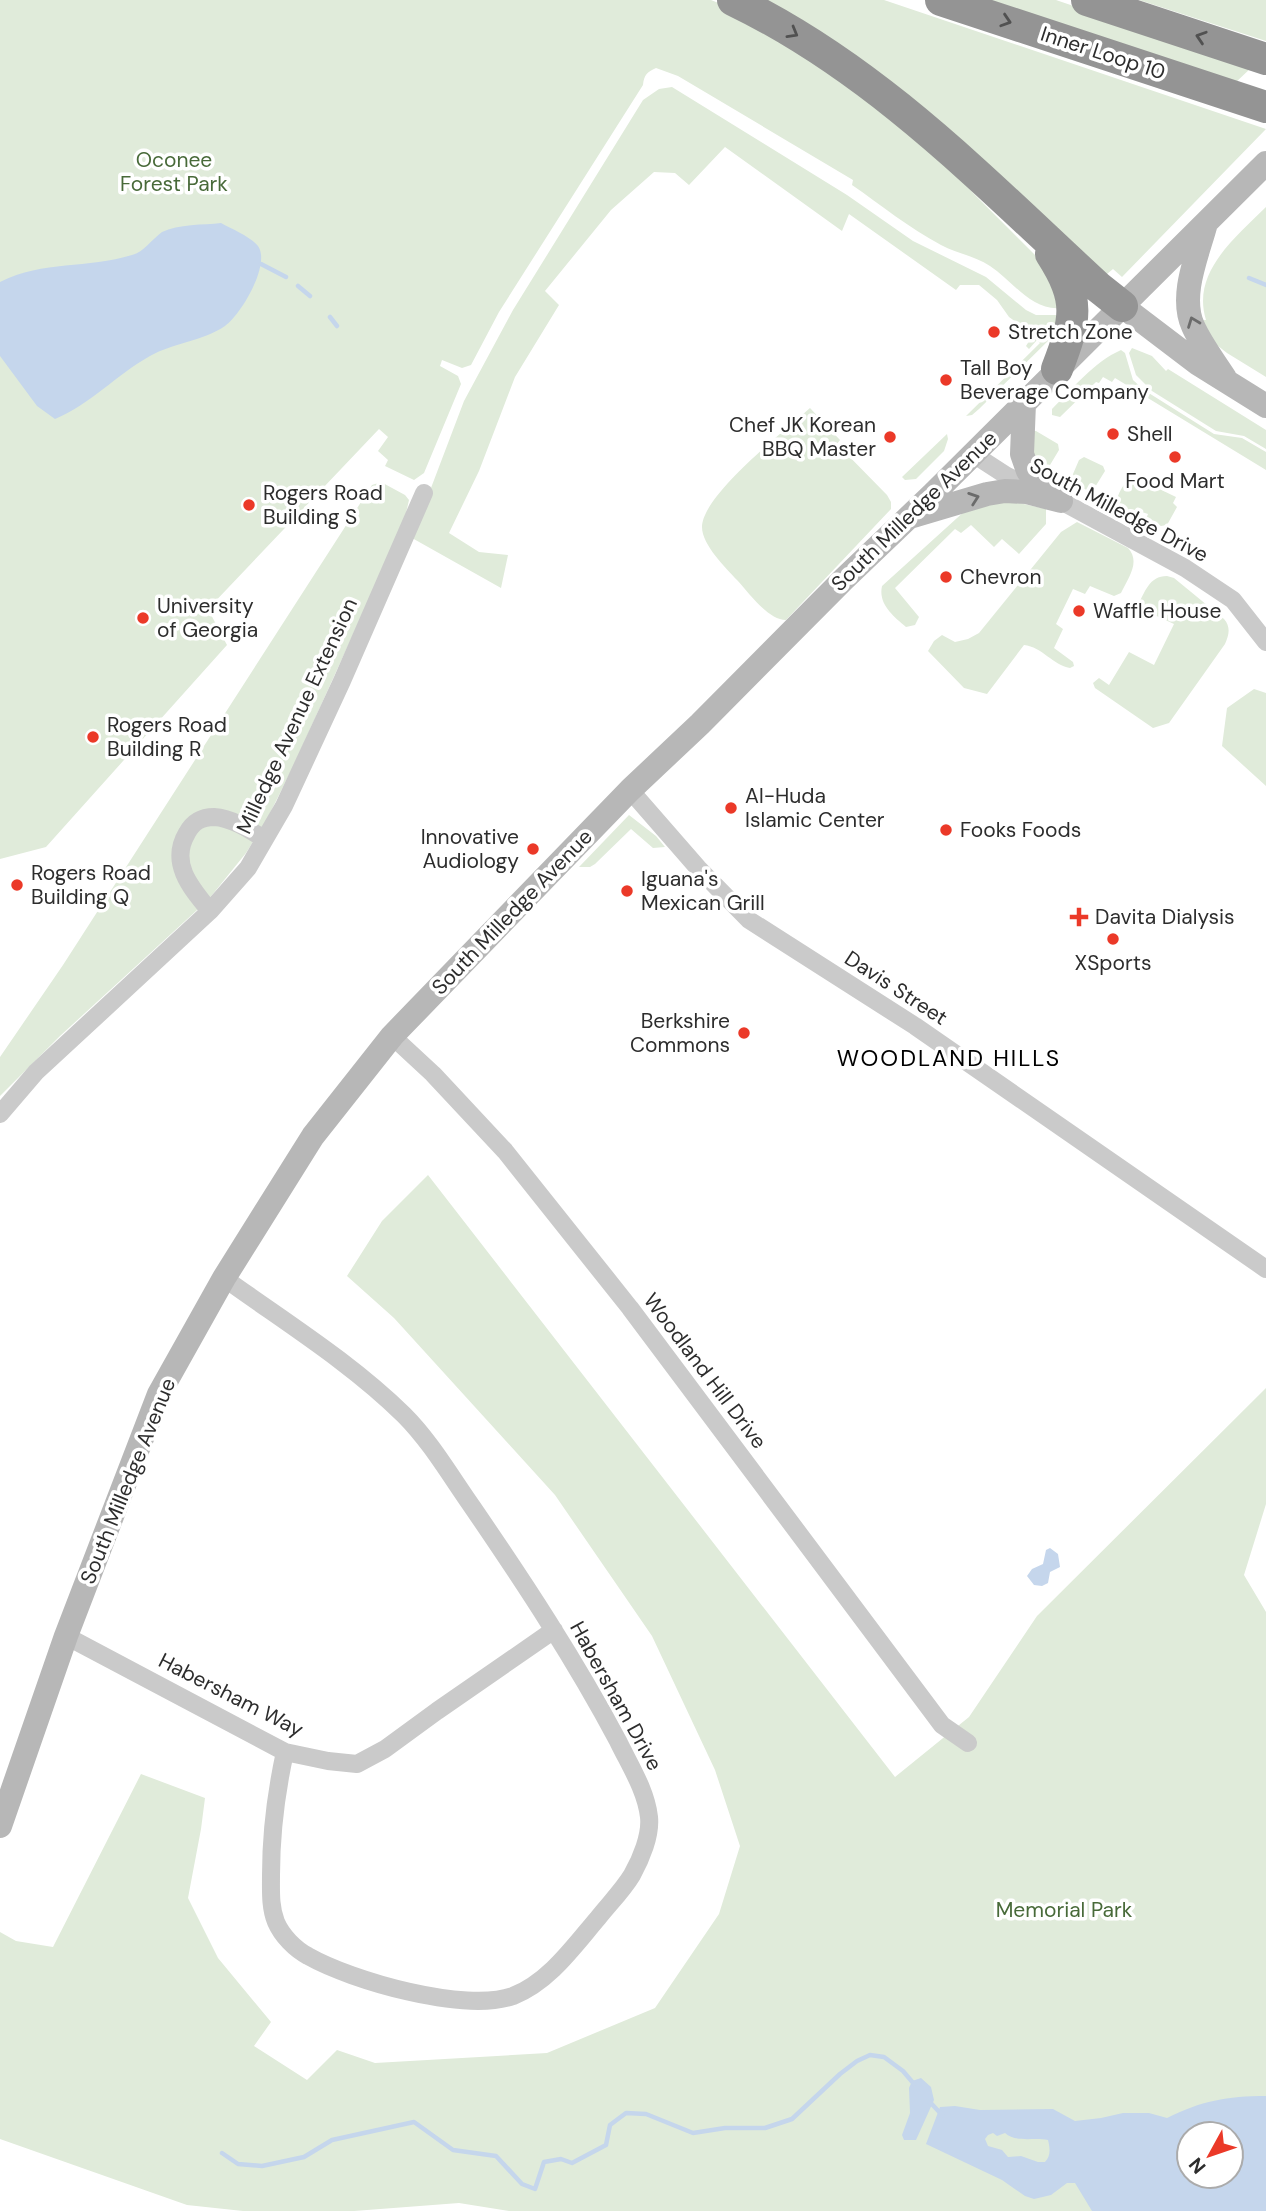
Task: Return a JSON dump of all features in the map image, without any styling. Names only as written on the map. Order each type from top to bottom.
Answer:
[{"type":"highway","points":[[733,0],[841,61],[951,149],[1038,232],[1122,306]]},
{"type":"highway","name":"Inner Loop 10","points":[[941,0],[1266,107]]},
{"type":"highway","points":[[1087,0],[1266,59]]},
{"type":"highway","points":[[1038,232],[1065,275],[1071,296],[1072,329],[1057,369]]},
{"type":"main road","name":"South Milledge Avenue","points":[[0,1826],[66,1636],[159,1394],[224,1278],[313,1136],[392,1036],[630,790],[1266,163]]},
{"type":"main road","points":[[1206,223],[1188,291],[1188,306],[1193,325],[1227,381]]},
{"type":"main road","points":[[1122,306],[1197,363],[1266,406]]},
{"type":"main road","points":[[1024,402],[1022,454],[1028,471],[1061,501]]},
{"type":"main road","points":[[909,517],[1005,491],[1026,492],[1061,501]]},
{"type":"street","name":"South Milledge Drive","points":[[973,454],[1007,476],[1168,557],[1233,600],[1266,642]]},
{"type":"street","name":"Milledge Avenue Extension","points":[[0,1114],[36,1072],[210,911],[248,868],[284,806],[424,492]]},
{"type":"street","name":"Davis Street","points":[[630,790],[698,868],[749,920],[900,1019],[915,1026],[1262,1261]]},
{"type":"street","points":[[210,911],[189,886],[181,865],[180,850],[191,825],[202,818],[216,817],[228,820],[264,839]]},
{"type":"street","name":"Woodland Hill Drive","points":[[392,1036],[433,1073],[505,1151],[630,1308],[942,1725],[968,1743]]},
{"type":"street","name":"Habersham Drive","points":[[224,1278],[362,1376],[407,1418],[454,1482],[554,1630],[599,1706],[639,1784],[649,1817],[647,1839],[632,1875],[575,1945],[550,1972],[528,1989],[511,1997],[465,2001],[430,1997],[338,1970],[306,1955],[282,1933],[271,1907],[271,1847],[275,1795],[285,1752]]},
{"type":"street","name":"Habersham Way","points":[[66,1636],[285,1752],[328,1761],[357,1763],[385,1749],[554,1630]]},
{"type":"green space","name":"University of Georgia","points":[[0,0],[711,0],[736,10],[918,133],[1052,272],[1061,308],[1050,308],[1031,300],[990,266],[941,245],[906,224],[852,185],[853,180],[678,76],[653,69],[645,76],[643,85],[499,312],[471,365],[462,368],[442,360],[440,366],[458,376],[461,384],[424,473],[414,480],[385,466],[388,460],[378,451],[388,437],[379,429],[208,609],[227,645],[46,847],[0,859]]},
{"type":"green space","points":[[757,0],[884,0],[1266,129],[1122,277],[1113,269],[1101,279]]},
{"type":"green space","points":[[971,0],[1056,0],[1252,67],[1234,84]]},
{"type":"green space","points":[[1139,0],[1266,0],[1266,41]]},
{"type":"green space","points":[[672,87],[847,195],[913,241],[986,277],[1026,310],[1036,315],[1057,315],[1054,335],[979,409],[966,416],[1040,343],[1037,340],[1029,349],[1026,346],[1031,338],[1027,330],[1009,317],[997,300],[979,285],[960,285],[956,290],[849,214],[842,231],[725,147],[689,185],[675,173],[654,172],[611,210],[545,291],[559,305],[515,377],[479,471],[449,533],[479,552],[508,555],[501,588],[412,538],[464,401],[513,310],[643,100],[659,89]]},
{"type":"green space","points":[[1266,207],[1266,377],[1213,342],[1203,320],[1206,320],[1203,303],[1210,271],[1219,257]]},
{"type":"green space","points":[[1132,348],[1152,356],[1166,371],[1168,369],[1266,430],[1266,449],[1244,436],[1216,431],[1152,391],[1136,375],[1129,353]]},
{"type":"green space","points":[[1121,350],[1125,353],[1133,380],[1144,390],[1214,434],[1242,438],[1266,452],[1266,470],[1115,378],[1112,382],[1103,377],[1060,417],[1052,415],[1052,409],[1084,376]]},
{"type":"green space","points":[[810,408],[840,440],[837,444],[887,495],[891,509],[786,620],[766,611],[721,563],[710,549],[702,527],[706,514],[730,481]]},
{"type":"green space","points":[[1030,431],[1036,431],[1058,444],[1059,450],[1047,470],[1042,471],[1032,466]]},
{"type":"green space","points":[[947,434],[944,451],[916,479],[905,480],[902,477]]},
{"type":"green space","points":[[1084,457],[1103,466],[1105,471],[1092,492],[1070,481],[1079,460]]},
{"type":"green space","points":[[1130,479],[1147,487],[1149,484],[1176,497],[1173,503],[1177,507],[1167,525],[1161,526],[1146,519],[1148,514],[1142,512],[1140,516],[1117,504],[1120,490]]},
{"type":"green space","points":[[381,482],[409,500],[404,522],[292,769],[246,853],[208,900],[60,1036],[0,1096],[0,1057],[63,965],[372,485]]},
{"type":"green space","points":[[993,497],[1046,509],[1046,524],[1019,554],[1002,539],[994,547],[971,525],[961,533],[955,529],[895,588],[919,617],[915,625],[906,627],[884,604],[882,586],[967,509]]},
{"type":"green space","points":[[1077,522],[1128,548],[1132,553],[1133,564],[1121,593],[1114,596],[1090,586],[1085,594],[1073,589],[1056,624],[1063,629],[1054,648],[1073,662],[1074,666],[1064,666],[1024,645],[987,694],[964,688],[928,651],[934,641],[942,635],[955,642],[979,633],[1061,532]]},
{"type":"green space","points":[[1167,576],[1174,578],[1224,619],[1229,631],[1225,644],[1169,723],[1153,728],[1095,688],[1093,683],[1099,678],[1109,685],[1129,652],[1154,665],[1174,624],[1137,607],[1152,582]]},
{"type":"green space","points":[[1254,689],[1266,693],[1266,786],[1222,746],[1227,708]]},
{"type":"green space","points":[[629,815],[656,836],[665,847],[653,848],[631,829],[595,864],[579,867]]},
{"type":"green space","name":"Memorial Park","points":[[428,1175],[895,1777],[969,1717],[1037,1616],[1266,1388],[1266,1504],[1244,1575],[1266,1612],[1266,2211],[509,2211],[459,2203],[354,2211],[243,2211],[187,2205],[0,2139],[0,1932],[16,1941],[53,1947],[141,1774],[205,1798],[188,1898],[218,1958],[271,2022],[254,2046],[307,2080],[337,2050],[375,2063],[547,2053],[655,2008],[719,1914],[740,1846],[715,1770],[652,1636],[555,1495],[394,1318],[347,1276],[382,1221]]},
{"type":"water","points":[[221,223],[251,239],[261,254],[261,265],[252,289],[232,320],[207,335],[150,356],[80,406],[55,419],[37,406],[0,356],[0,282],[33,270],[132,255],[168,229]]},
{"type":"water","points":[[1050,1548],[1058,1554],[1060,1567],[1050,1572],[1048,1583],[1042,1586],[1034,1585],[1027,1576],[1032,1569],[1043,1564],[1046,1550]]},
{"type":"water","points":[[921,2078],[931,2087],[934,2100],[916,2140],[904,2140],[902,2135],[910,2113],[909,2088],[912,2081]]},
{"type":"water","points":[[1266,2096],[1266,2211],[1092,2211],[1075,2183],[1067,2183],[1051,2195],[1034,2199],[1002,2180],[926,2144],[940,2107],[955,2106],[980,2110],[1053,2109],[1075,2121],[1123,2113],[1149,2113],[1167,2118],[1191,2107],[1227,2098]],"holes":[[[993,2133],[997,2136],[1005,2133],[1020,2139],[1048,2140],[1048,2157],[1045,2162],[1021,2156],[1008,2157],[1002,2150],[988,2146],[985,2139],[988,2135]]]},
{"type":"waterway","points":[[261,264],[286,277]]},
{"type":"waterway","points":[[1249,278],[1266,285]]},
{"type":"waterway","points":[[298,286],[310,296]]},
{"type":"waterway","points":[[330,317],[337,326]]},
{"type":"waterway","points":[[222,2153],[238,2164],[262,2166],[304,2157],[332,2140],[414,2122],[453,2150],[496,2156],[522,2184],[535,2189],[544,2162],[561,2159],[572,2163],[606,2145],[610,2125],[626,2113],[646,2114],[693,2133],[725,2128],[765,2128],[792,2119],[840,2074],[870,2055],[884,2057],[903,2071],[914,2084]]},
{"type":"waterway","points":[[929,2101],[942,2115]]},
{"type":"place","name":"Stretch Zone","points":[[994,332]]},
{"type":"place","name":"Tall Boy Beverage Company","points":[[946,380]]},
{"type":"place","name":"Shell","points":[[1113,434]]},
{"type":"place","name":"Chef JK Korean BBQ Master","points":[[890,437]]},
{"type":"place","name":"Food Mart","points":[[1175,457]]},
{"type":"place","name":"Rogers Road Building S","points":[[249,505]]},
{"type":"place","name":"Chevron","points":[[946,577]]},
{"type":"place","name":"Waffle House","points":[[1079,611]]},
{"type":"place","name":"University of Georgia","points":[[143,618]]},
{"type":"place","name":"Rogers Road Building R","points":[[93,737]]},
{"type":"place","name":"Al-Huda Islamic Center","points":[[731,808]]},
{"type":"place","name":"Fooks Foods","points":[[946,830]]},
{"type":"place","name":"Innovative Audiology","points":[[533,849]]},
{"type":"place","name":"Rogers Road Building Q","points":[[17,885]]},
{"type":"place","name":"Iguana's Mexican Grill","points":[[627,891]]},
{"type":"place","name":"Davita Dialysis","points":[[1079,917]]},
{"type":"place","name":"XSports","points":[[1113,939]]},
{"type":"place","name":"Berkshire Commons","points":[[744,1033]]},
{"type":"district","name":"WOODLAND HILLS","points":[[949,1058]]},
{"type":"park label","name":"Oconee Forest Park","points":[[174,172]]}]
